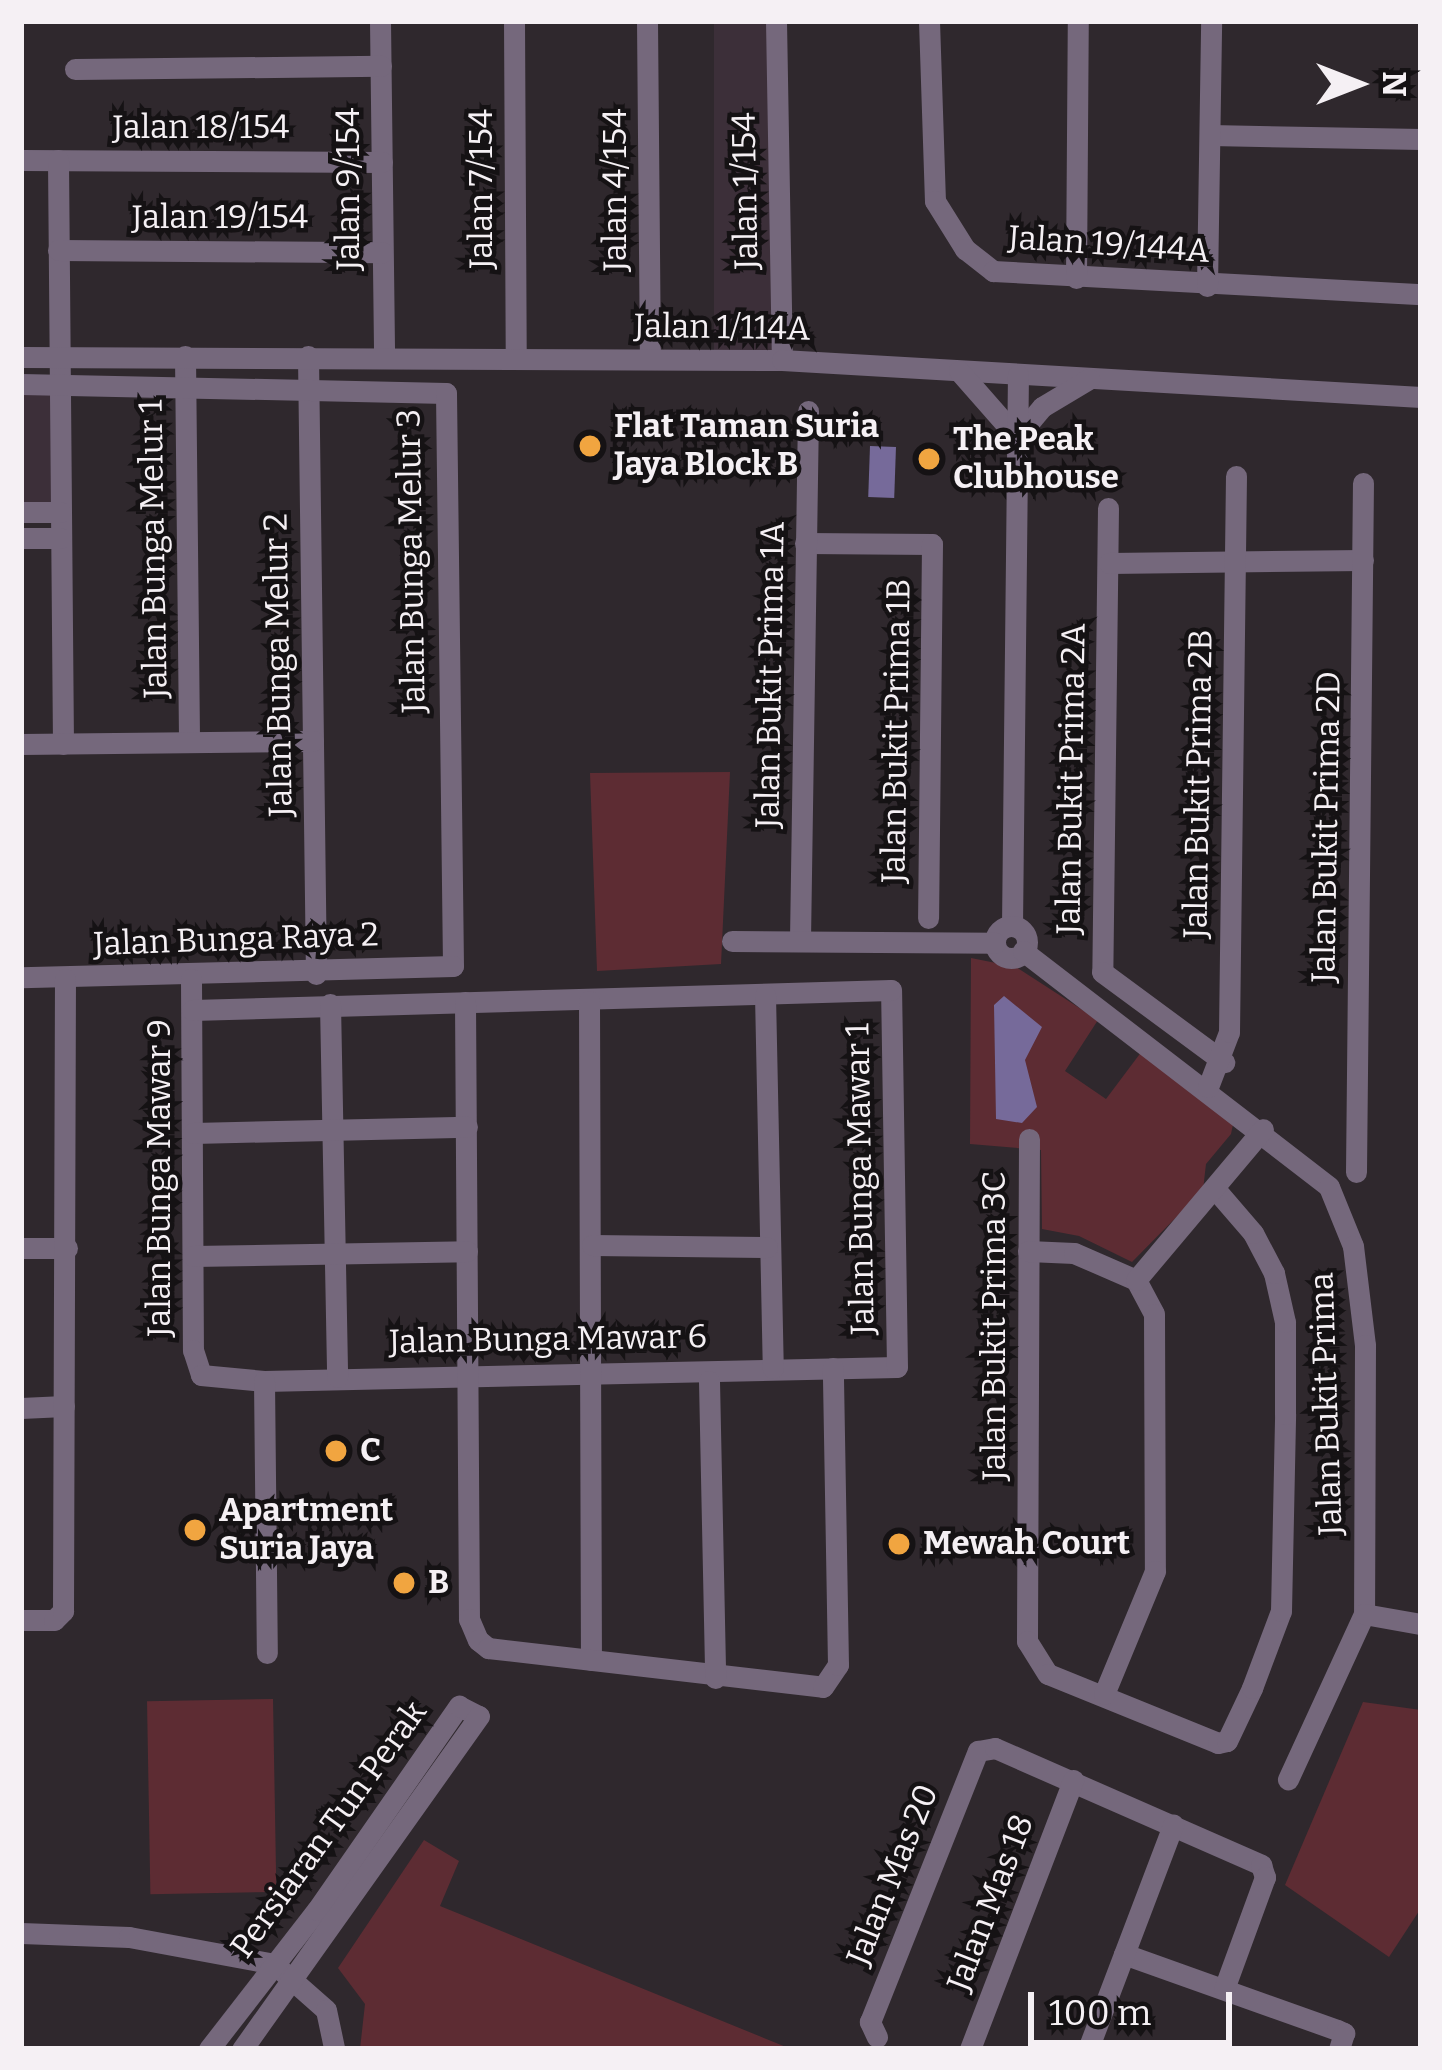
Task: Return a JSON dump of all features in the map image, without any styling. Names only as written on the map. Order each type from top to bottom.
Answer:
[{"type":"street","name":"Jalan 9/154","points":[[380,21],[384,356]]},
{"type":"street","name":"Jalan 7/154","points":[[514,21],[516,357]]},
{"type":"street","name":"Jalan 4/154","points":[[647,21],[650,359]]},
{"type":"street","name":"Jalan 1/154","points":[[776,21],[782,361]]},
{"type":"street","name":"Jalan 19/144A","points":[[929,21],[931,180],[942,220],[993,271],[1421,294]]},
{"type":"street","points":[[1076,278],[1078,21]]},
{"type":"street","points":[[1208,286],[1211,21]]},
{"type":"street","points":[[74,69],[381,66]]},
{"type":"street","points":[[1210,135],[1421,139]]},
{"type":"street","name":"Jalan 18/154","points":[[21,160],[382,162]]},
{"type":"street","points":[[58,160],[62,744]]},
{"type":"street","name":"Jalan 19/154","points":[[58,250],[382,252]]},
{"type":"street","name":"Jalan Bunga Melur 1","points":[[185,356],[189,742]]},
{"type":"street","name":"Jalan Bunga Melur 2","points":[[308,356],[316,974]]},
{"type":"street","name":"Jalan 1/114A","points":[[21,357],[782,361],[1421,398]]},
{"type":"street","points":[[959,371],[1017,437]]},
{"type":"street","points":[[731,941],[994,943],[1012,926],[1018,375]]},
{"type":"street","points":[[1017,437],[1042,407],[1089,379]]},
{"type":"street","name":"Jalan Bunga Melur 3","points":[[21,384],[185,392],[446,393],[453,966]]},
{"type":"street","name":"Jalan Bukit Prima 1A","points":[[800,940],[808,411]]},
{"type":"street","name":"Jalan Bukit Prima 2B","points":[[1224,1062],[1236,476]]},
{"type":"street","name":"Jalan Bukit Prima 2D","points":[[1356,1172],[1363,483]]},
{"type":"street","name":"Jalan Bukit Prima 2A","points":[[1108,508],[1102,972],[1224,1062]]},
{"type":"street","points":[[21,512],[60,512]]},
{"type":"street","points":[[21,538],[60,538]]},
{"type":"street","name":"Jalan Bukit Prima 1B","points":[[805,543],[932,544],[928,918]]},
{"type":"street","points":[[1109,563],[1363,560]]},
{"type":"street","points":[[21,744],[313,741]]},
{"type":"street","points":[[994,943],[1003,956],[1023,952],[1025,935],[1012,926]]},
{"type":"street","name":"Jalan Bukit Prima","points":[[1023,952],[1263,1129],[1329,1187],[1363,1288],[1364,1613],[1288,1779]]},
{"type":"street","name":"Jalan Bunga Raya 2","points":[[21,977],[191,979],[453,966]]},
{"type":"street","points":[[21,1620],[54,1620],[63,1610],[65,979]]},
{"type":"street","name":"Jalan Bunga Mawar 9","points":[[191,979],[194,1351],[201,1375]]},
{"type":"street","name":"Jalan Bunga Mawar 1","points":[[765,995],[892,990],[897,1366]]},
{"type":"street","points":[[192,1010],[765,995],[773,1369]]},
{"type":"street","points":[[589,1001],[591,1660]]},
{"type":"street","points":[[465,1002],[469,1619],[488,1648],[815,1691],[836,1673],[832,1368]]},
{"type":"street","points":[[330,1004],[337,1377]]},
{"type":"street","points":[[1208,1088],[1224,1062]]},
{"type":"street","points":[[193,1133],[467,1126]]},
{"type":"street","points":[[1136,1280],[1263,1129]]},
{"type":"street","name":"Jalan Bukit Prima 3C","points":[[1029,1139],[1027,1641],[1042,1671],[1226,1741],[1281,1611],[1285,1322],[1264,1252],[1216,1190]]},
{"type":"street","points":[[592,1245],[767,1246]]},
{"type":"street","points":[[21,1248],[67,1248]]},
{"type":"street","points":[[193,1256],[467,1251]]},
{"type":"street","points":[[1028,1251],[1074,1253],[1136,1280],[1154,1314],[1155,1571],[1104,1694]]},
{"type":"street","name":"Jalan Bunga Mawar 6","points":[[201,1375],[264,1381],[897,1366]]},
{"type":"street","points":[[264,1381],[267,1653]]},
{"type":"street","points":[[709,1381],[715,1678]]},
{"type":"street","points":[[21,1408],[64,1406]]},
{"type":"street","points":[[1364,1613],[1421,1624]]},
{"type":"street","name":"Persiaran Tun Perak","points":[[209,2049],[458,1706],[479,1716],[242,2049]]},
{"type":"street","name":"Jalan Mas 20","points":[[877,2037],[870,2022],[977,1751],[994,1748],[1073,1780]]},
{"type":"street","points":[[1073,1780],[1261,1865],[1265,1877],[1224,1989]]},
{"type":"street","name":"Jalan Mas 18","points":[[970,2049],[1073,1780]]},
{"type":"street","points":[[1088,2049],[1173,1825]]},
{"type":"street","points":[[21,1933],[129,1937],[274,1964],[326,2010],[334,2049]]},
{"type":"street","points":[[1124,1954],[1224,1989],[1342,2041]]},
{"type":"shaded area","points":[[714,21],[772,21],[772,351],[714,351]]},
{"type":"shaded area","points":[[21,389],[53,389],[53,507],[21,507]]},
{"type":"shaded area","points":[[870,446],[896,447],[894,498],[868,497]]},
{"type":"shaded area","points":[[730,772],[721,964],[597,971],[590,773]]},
{"type":"shaded area","points":[[971,958],[1016,967],[1098,1020],[1065,1071],[1106,1099],[1142,1051],[1235,1115],[1231,1134],[1206,1164],[1203,1190],[1132,1262],[1079,1236],[1042,1229],[1041,1150],[970,1144]]},
{"type":"shaded area","points":[[1004,996],[1042,1027],[1025,1060],[1037,1107],[1022,1123],[996,1119],[994,1005]]},
{"type":"shaded area","points":[[273,1699],[276,1892],[150,1894],[147,1701]]},
{"type":"shaded area","points":[[1363,1702],[1421,1710],[1421,1908],[1389,1957],[1285,1885]]},
{"type":"shaded area","points":[[424,1840],[459,1861],[440,1906],[791,2049],[360,2049],[365,2004],[338,1968]]},
{"type":"place","name":"Flat Taman Suria Jaya Block B","points":[[590,446]]},
{"type":"place","name":"The Peak Clubhouse","points":[[929,459]]},
{"type":"place","name":"C","points":[[336,1451]]},
{"type":"place","name":"Apartment Suria Jaya","points":[[195,1530]]},
{"type":"place","name":"Mewah Court","points":[[899,1544]]},
{"type":"place","name":"B","points":[[404,1583]]}]
